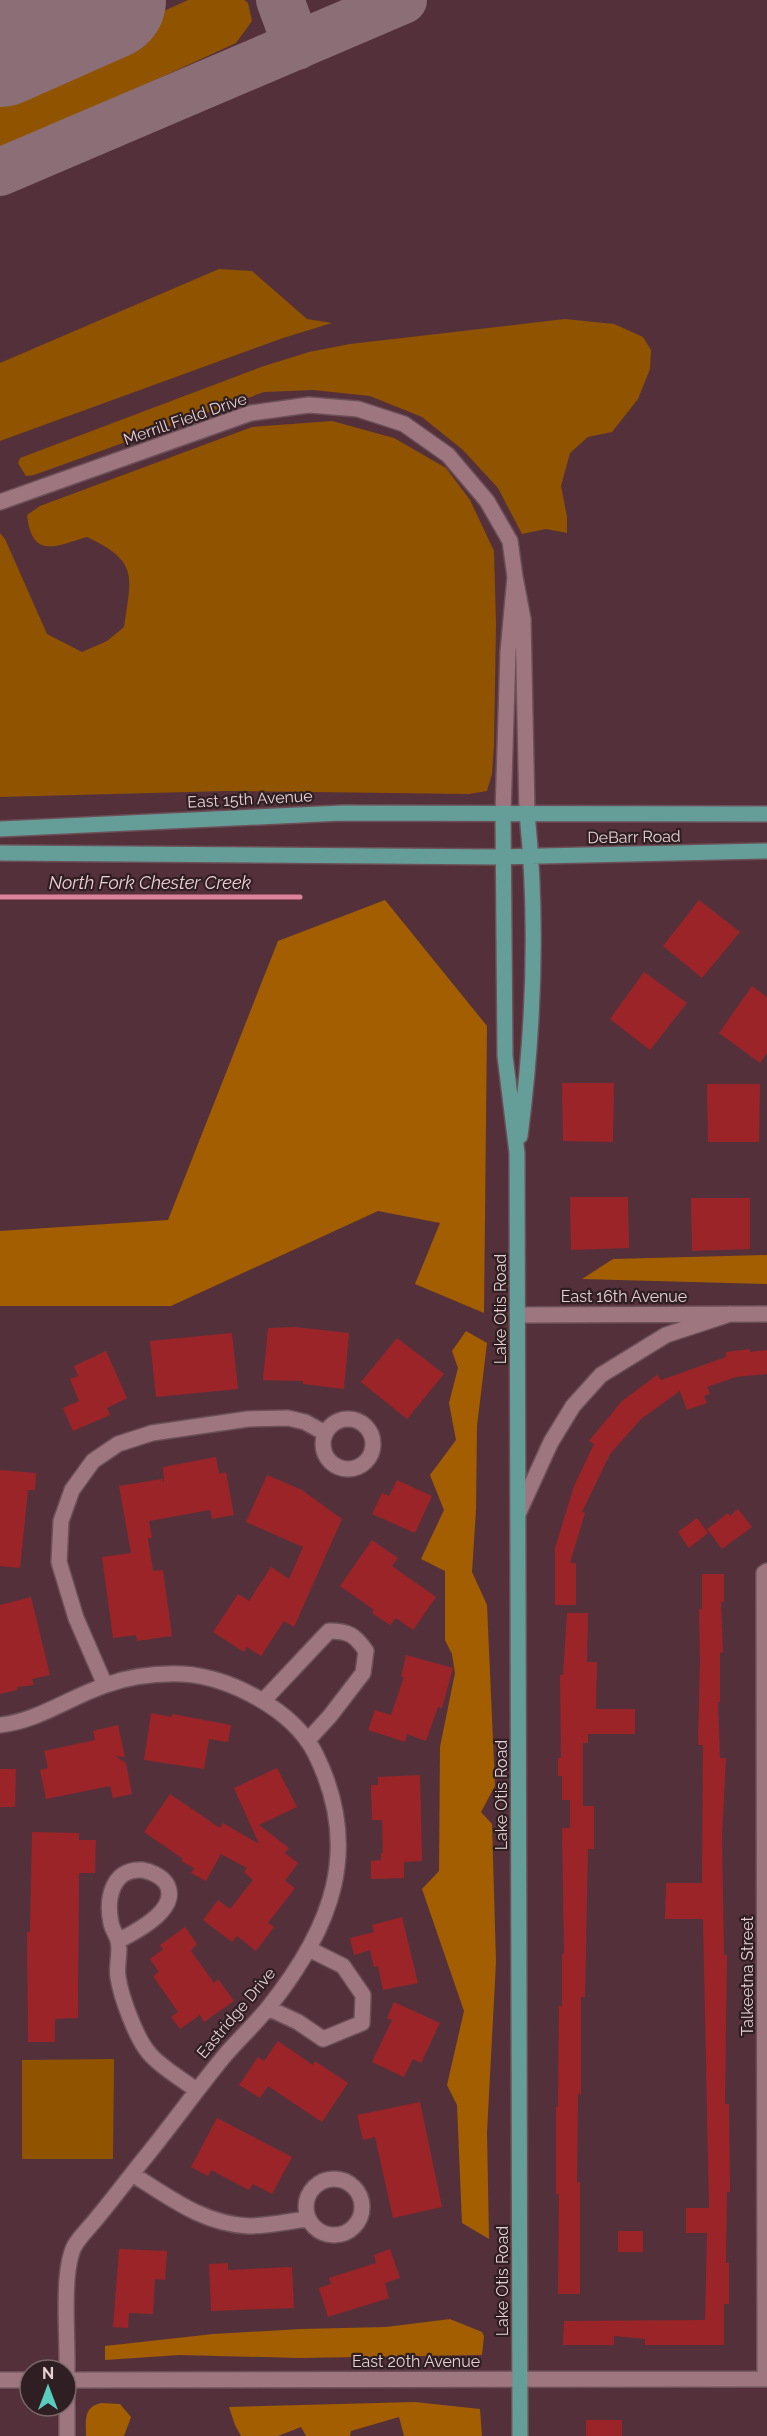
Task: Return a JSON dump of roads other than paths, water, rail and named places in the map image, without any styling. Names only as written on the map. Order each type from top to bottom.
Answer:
[{"type":"main road","name":"East 15th Avenue","points":[[0,829],[331,813],[503,813]]},
{"type":"main road","name":"DeBarr Road","points":[[503,813],[767,814]]},
{"type":"main road","name":"Lake Otis Road","points":[[503,813],[505,1056],[517,1154],[519,1315],[520,2436]]},
{"type":"main road","name":"Lake Otis Road","points":[[517,1154],[530,1057],[533,1002],[531,856],[526,813]]},
{"type":"main road","name":"DeBarr Road","points":[[502,857],[767,851]]},
{"type":"main road","points":[[0,853],[502,857]]},
{"type":"street","name":"Merrill Field Drive","points":[[0,502],[250,413],[309,405],[358,409],[404,424],[448,455],[487,501],[510,541],[524,620],[526,813]]},
{"type":"street","name":"Merrill Field Drive","points":[[503,813],[508,651],[515,577]]},
{"type":"street","name":"East 16th Avenue","points":[[519,1512],[551,1442],[573,1406],[601,1375],[666,1335],[730,1314]]},
{"type":"street","name":"East 16th Avenue","points":[[519,1315],[767,1314]]},
{"type":"street","points":[[105,1685],[76,1618],[59,1562],[61,1521],[72,1490],[93,1461],[118,1444],[152,1433],[248,1419],[288,1418],[305,1422],[325,1433]]},
{"type":"street","name":"Talkeetna Street","points":[[766,1572],[766,2379]]},
{"type":"street","points":[[263,1701],[329,1631],[345,1631],[358,1639],[366,1651],[363,1673],[308,1740]]},
{"type":"street","name":"Eastridge Drive","points":[[0,1725],[52,1710],[105,1685],[147,1674],[186,1674],[217,1681],[263,1701],[288,1719],[308,1740],[323,1770],[336,1811],[340,1848],[337,1875],[330,1903],[309,1949],[268,2008],[196,2090],[168,2131],[74,2247],[66,2288],[67,2358]]},
{"type":"street","points":[[118,1941],[154,1920],[163,1908],[168,1897],[168,1889],[165,1882],[158,1876],[145,1870],[130,1870],[117,1879],[111,1890],[109,1905],[111,1924],[118,1941],[118,1977],[129,2016],[149,2053],[196,2090]]},
{"type":"street","points":[[268,2008],[298,2022],[323,2038],[362,2023],[363,1995],[343,1966],[309,1949]]},
{"type":"street","points":[[132,2174],[195,2213],[221,2223],[250,2226],[308,2219]]},
{"type":"street","name":"East 20th Avenue","points":[[78,2380],[766,2379]]},
{"type":"street","points":[[0,2380],[18,2380]]},
{"type":"street","name":"Eastridge Drive","points":[[67,2418],[67,2436]]},
{"type":"waterway","name":"North Fork Chester Creek","points":[[0,897],[300,897]]}]
